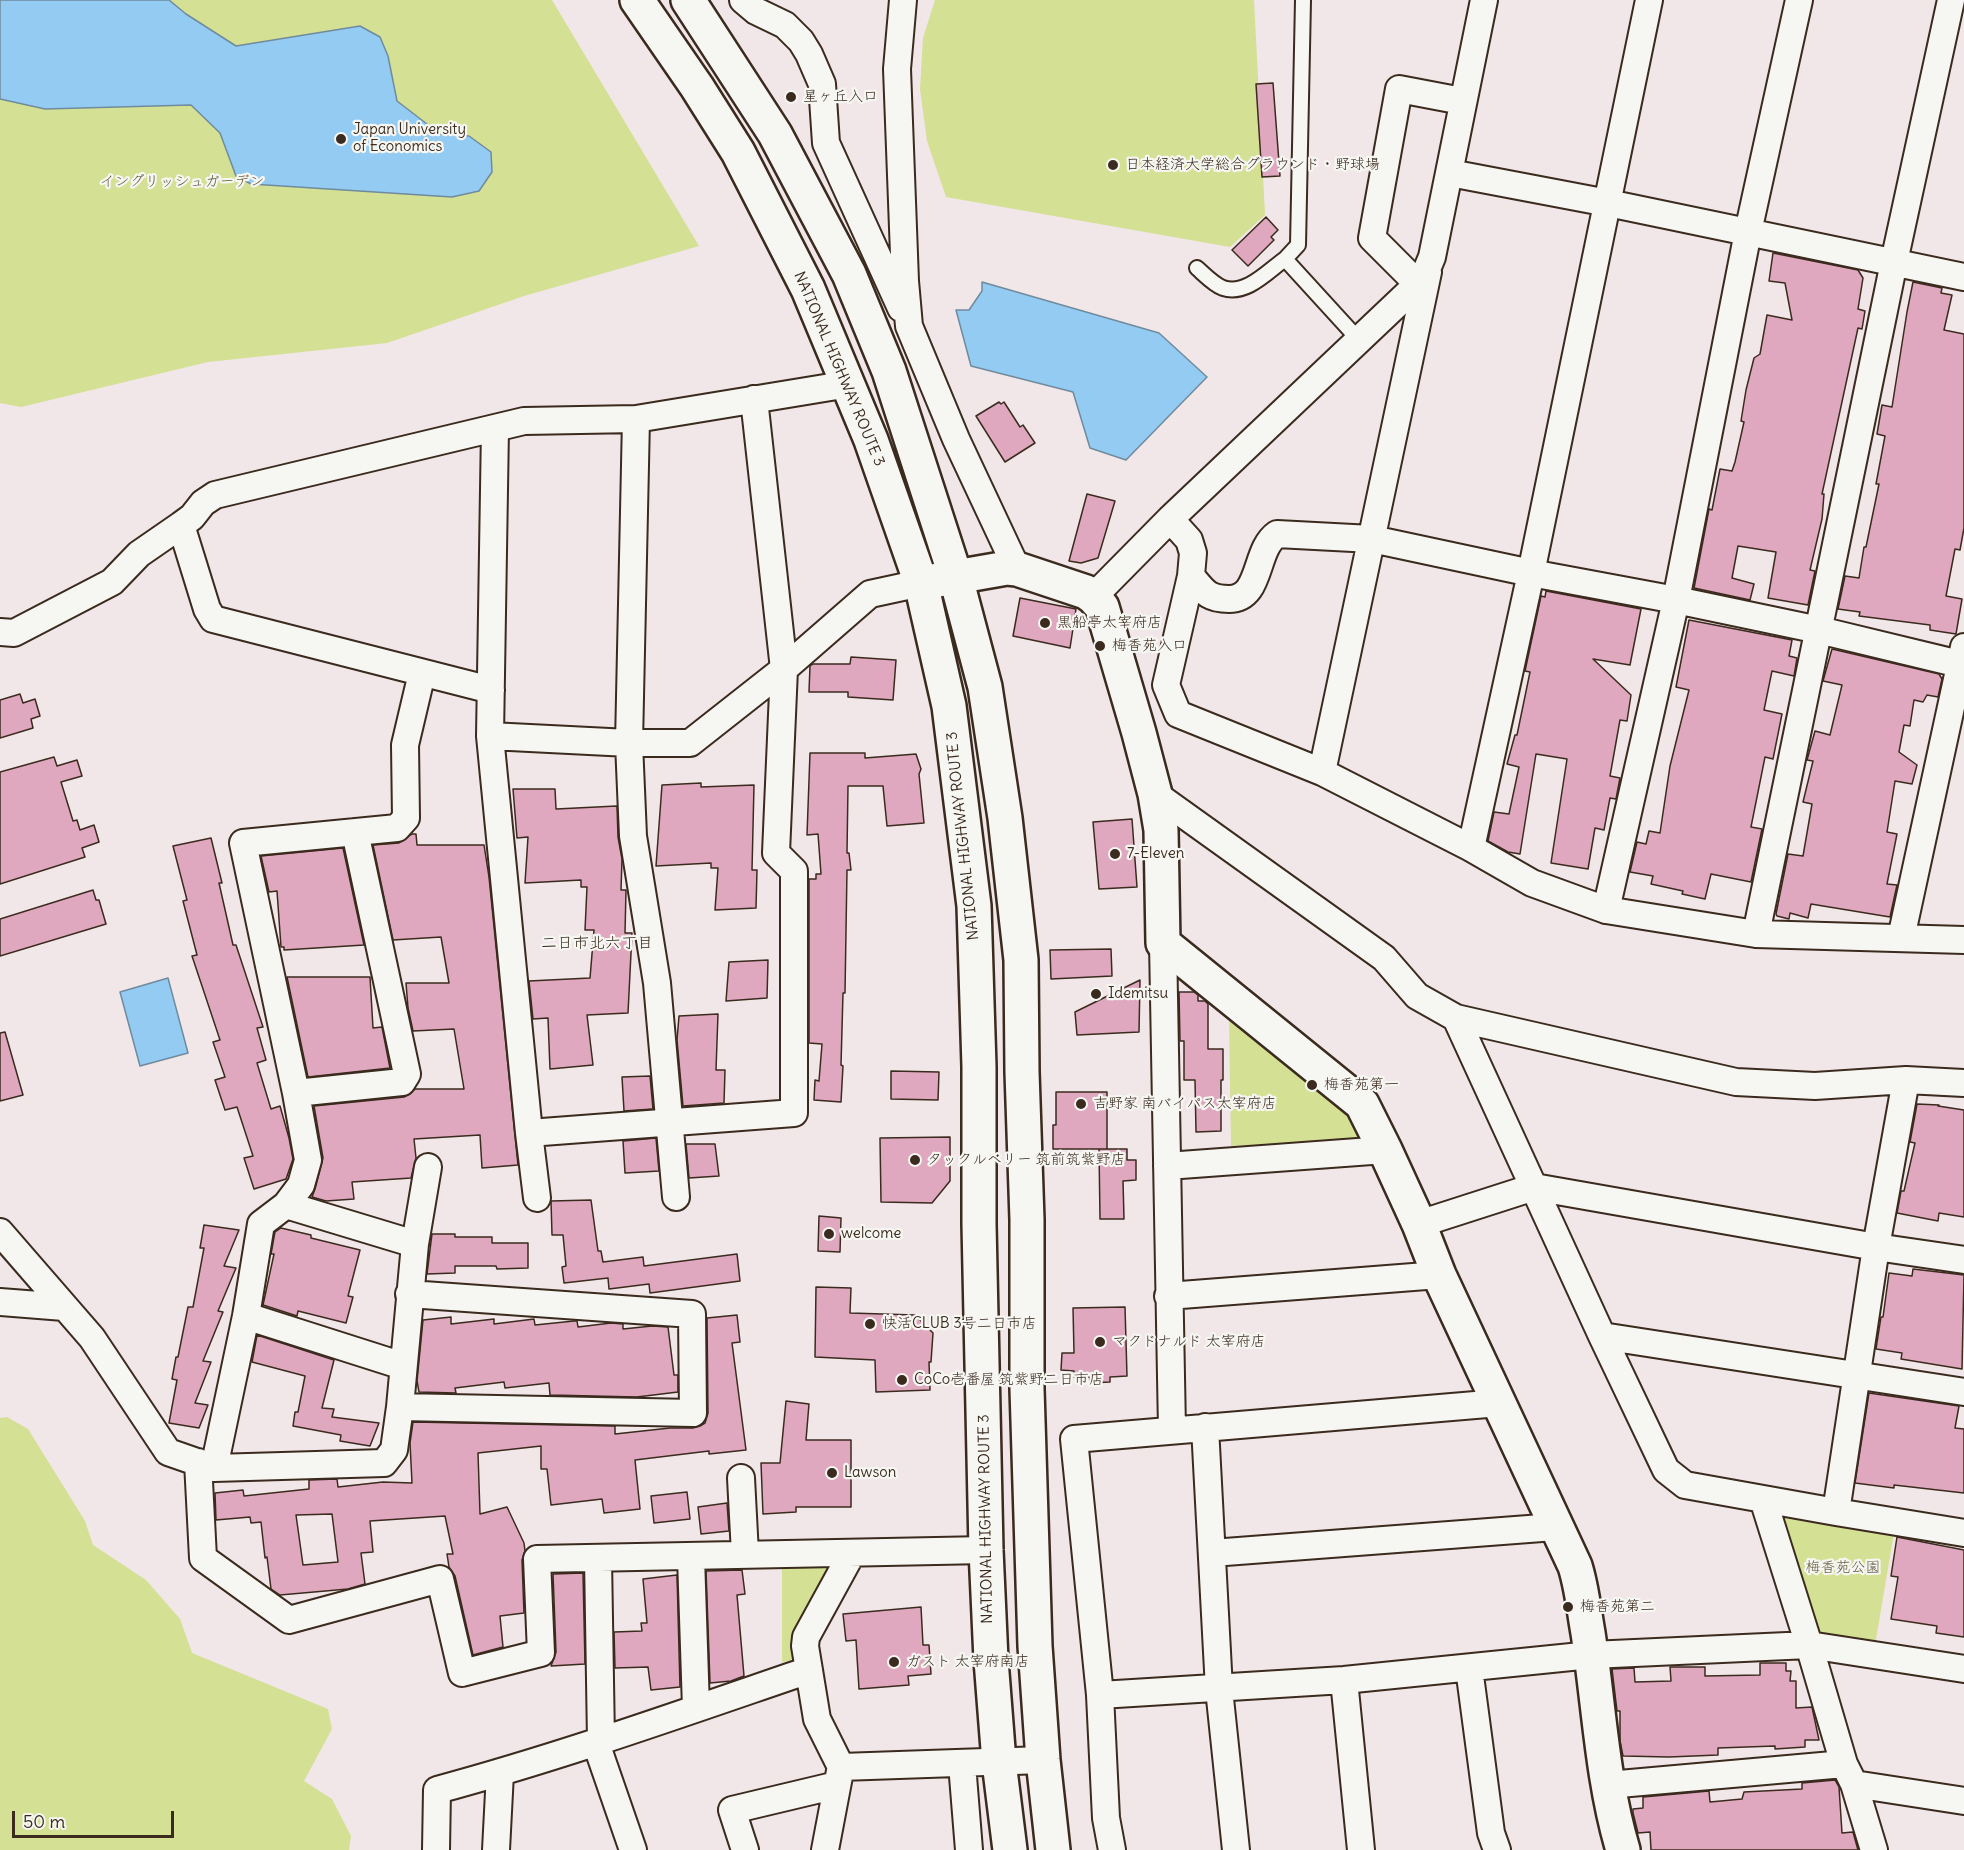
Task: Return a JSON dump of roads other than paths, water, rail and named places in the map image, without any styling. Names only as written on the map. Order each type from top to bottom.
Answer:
[{"type":"main road","name":"NATIONAL HIGHWAY ROUTE 3","points":[[637,0],[697,87],[738,152],[808,288],[871,440],[921,583],[950,706],[974,906],[979,1067],[979,1224],[986,1550],[999,1762],[1010,1850]]},
{"type":"main road","points":[[688,0],[775,134],[849,274],[889,371],[956,578],[985,687],[1005,818],[1021,960],[1027,1220],[1027,1401],[1035,1646],[1043,1760],[1053,1850]]},
{"type":"main road","points":[[921,583],[1007,568],[1017,569],[1094,597],[1102,607],[1155,794],[1161,830],[1163,943],[1362,1104],[1419,1224],[1439,1275],[1555,1527],[1575,1566],[1591,1655],[1608,1785],[1623,1850]]},
{"type":"street","points":[[743,0],[756,11],[785,25],[801,41],[809,54],[822,84],[826,143],[909,326],[956,439],[1017,569]]},
{"type":"street","points":[[903,0],[897,69],[905,281],[909,326]]},
{"type":"street","points":[[1322,772],[1450,173],[1462,101],[1484,0]]},
{"type":"street","points":[[1471,848],[1531,573],[1648,0]]},
{"type":"street","points":[[1606,910],[1676,600],[1748,232],[1799,0]]},
{"type":"street","points":[[1756,934],[1894,262],[1951,0]]},
{"type":"street","points":[[1418,284],[1372,238],[1399,89],[1462,101]]},
{"type":"street","points":[[1450,173],[1608,203],[1964,278]]},
{"type":"street","points":[[1094,597],[1170,519],[1418,284],[1432,257]]},
{"type":"street","points":[[0,632],[14,633],[112,582],[139,554],[182,525],[203,503],[215,495],[524,421],[636,419],[849,384]]},
{"type":"street","points":[[530,1133],[794,1113],[794,872],[776,853],[784,669],[754,399]]},
{"type":"street","points":[[636,419],[629,743],[633,836],[657,983],[676,1197]]},
{"type":"street","points":[[495,428],[490,736],[537,1198]]},
{"type":"street","points":[[1170,519],[1189,540],[1193,560],[1166,685],[1178,714],[1322,772],[1471,848],[1533,883],[1606,910],[1756,934],[1964,940]]},
{"type":"street","points":[[182,525],[207,609],[213,619],[491,690]]},
{"type":"street","points":[[1191,576],[1207,595],[1215,598],[1234,598],[1242,596],[1250,588],[1267,543],[1277,534],[1372,539],[1963,659],[1901,938]]},
{"type":"street","points":[[490,736],[629,743],[690,743],[784,669],[870,594],[921,583]]},
{"type":"street","points":[[422,673],[405,745],[405,818],[397,828],[243,843],[308,1160],[301,1185],[286,1205],[261,1224],[246,1317],[206,1465],[203,1558],[289,1620],[440,1579],[462,1673],[541,1653],[537,1559],[986,1550]]},
{"type":"street","points":[[1155,794],[1384,958],[1417,996],[1456,1018],[1736,1082],[1815,1086],[1906,1080],[1964,1083]]},
{"type":"street","points":[[296,1093],[402,1082],[407,1074],[355,832]]},
{"type":"street","points":[[1163,943],[1172,1430]]},
{"type":"street","points":[[1456,1018],[1666,1470],[1685,1485],[1964,1533]]},
{"type":"street","points":[[1836,1512],[1876,1247],[1906,1080]]},
{"type":"street","points":[[1167,1166],[1385,1150]]},
{"type":"street","points":[[0,1232],[92,1338],[168,1452],[206,1465],[384,1463],[394,1450],[415,1244],[429,1167]]},
{"type":"street","points":[[1419,1224],[1534,1187],[1876,1247],[1964,1260]]},
{"type":"street","points":[[286,1205],[415,1244]]},
{"type":"street","points":[[1168,1296],[1439,1275]]},
{"type":"street","points":[[400,1407],[693,1413],[692,1314],[410,1294]]},
{"type":"street","points":[[0,1302],[63,1307]]},
{"type":"street","points":[[246,1317],[403,1366]]},
{"type":"street","points":[[1602,1336],[1964,1392]]},
{"type":"street","points":[[1112,1850],[1106,1818],[1100,1695],[1074,1439],[1499,1403]]},
{"type":"street","points":[[1205,1427],[1219,1689],[1236,1850]]},
{"type":"street","points":[[741,1478],[745,1554]]},
{"type":"street","points":[[1763,1500],[1874,1850]]},
{"type":"street","points":[[1212,1552],[1555,1527]]},
{"type":"street","points":[[825,1850],[839,1776],[817,1719],[805,1646],[806,1637],[852,1553]]},
{"type":"street","points":[[691,1557],[696,1708]]},
{"type":"street","points":[[598,1558],[598,1742],[633,1850]]},
{"type":"street","points":[[1100,1695],[1344,1680],[1591,1655],[1809,1645],[1964,1669]]},
{"type":"street","points":[[1469,1668],[1491,1833],[1497,1850]]},
{"type":"street","points":[[436,1850],[437,1790],[598,1742],[809,1670]]},
{"type":"street","points":[[1344,1680],[1361,1850]]},
{"type":"street","points":[[745,1850],[732,1810],[839,1776],[962,1764],[1043,1760]]},
{"type":"street","points":[[962,1764],[969,1850]]},
{"type":"street","points":[[496,1850],[500,1773]]},
{"type":"street","points":[[1608,1785],[1849,1774],[1964,1801]]},
{"type":"lane","points":[[1197,268],[1224,288],[1239,290],[1285,259],[1298,245],[1303,0]]},
{"type":"lane","points":[[1285,259],[1359,340]]},
{"type":"water","points":[[0,0],[169,0],[186,14],[236,46],[360,26],[380,37],[388,56],[397,101],[440,134],[469,136],[491,152],[492,172],[479,191],[452,197],[251,184],[236,176],[220,133],[191,105],[45,109],[0,99]]},
{"type":"water","points":[[982,282],[1159,333],[1207,377],[1126,460],[1090,448],[1073,392],[971,366],[956,310],[969,310],[982,291]]},
{"type":"water","points":[[168,978],[188,1053],[140,1066],[120,992]]},
{"type":"place","name":"星ヶ丘入口","points":[[791,97]]},
{"type":"place","name":"Japan University of Economics","points":[[341,139]]},
{"type":"place","name":"日本経済大学総合グラウンド・野球場","points":[[1113,165]]},
{"type":"place","name":"黒船亭太宰府店","points":[[1045,623]]},
{"type":"place","name":"梅香苑入口","points":[[1100,646]]},
{"type":"place","name":"7-Eleven","points":[[1115,854]]},
{"type":"place","name":"Idemitsu","points":[[1096,994]]},
{"type":"place","name":"梅香苑第一","points":[[1312,1085]]},
{"type":"place","name":"吉野家 南バイパス太宰府店","points":[[1081,1104]]},
{"type":"place","name":"タックルベリー 筑前筑紫野店","points":[[915,1160]]},
{"type":"place","name":"welcome","points":[[829,1234]]},
{"type":"place","name":"快活CLUB 3号二日市店","points":[[870,1324]]},
{"type":"place","name":"マクドナルド 太宰府店","points":[[1100,1342]]},
{"type":"place","name":"CoCo壱番屋 筑紫野二日市店","points":[[902,1380]]},
{"type":"place","name":"Lawson","points":[[832,1473]]},
{"type":"place","name":"梅香苑第二","points":[[1568,1607]]},
{"type":"place","name":"ガスト 太宰府南店","points":[[894,1662]]},
{"type":"district","name":"二日市北六丁目","points":[[597,943]]},
{"type":"park label","name":"イングリッシュガーデン","points":[[182,182]]},
{"type":"park label","name":"梅香苑公園","points":[[1843,1568]]}]
